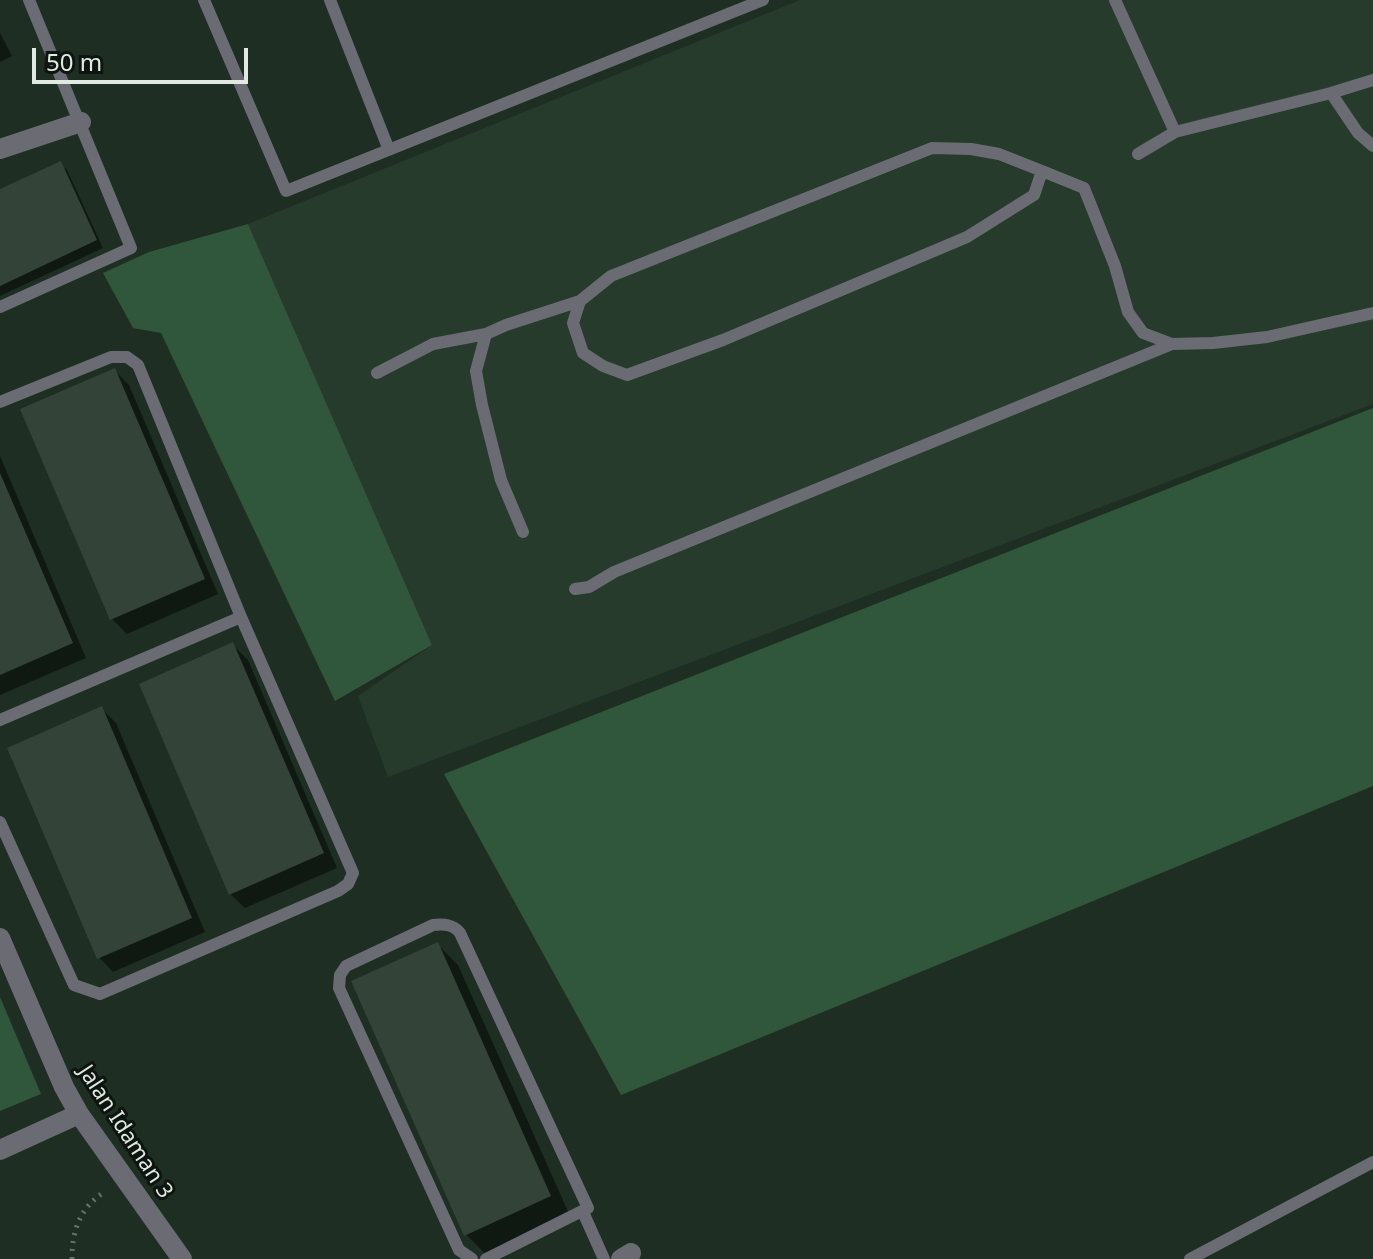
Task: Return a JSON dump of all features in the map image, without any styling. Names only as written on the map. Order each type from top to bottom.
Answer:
[{"type":"street","points":[[0,149],[81,122]]},
{"type":"street","name":"Jalan Idaman 3","points":[[0,938],[64,1087],[79,1114],[182,1259]]},
{"type":"street","points":[[0,1150],[79,1114]]},
{"type":"lane","points":[[0,307],[131,248],[29,0]]},
{"type":"lane","points":[[204,0],[286,191],[763,0]]},
{"type":"lane","points":[[330,0],[389,150]]},
{"type":"lane","points":[[1115,0],[1175,132]]},
{"type":"lane","points":[[1138,154],[1175,132],[1373,80]]},
{"type":"lane","points":[[1331,93],[1358,133],[1373,146]]},
{"type":"lane","points":[[377,373],[433,344],[486,334],[580,301],[611,276],[932,148],[971,149],[999,154],[1084,188],[1115,266],[1128,312],[1143,333],[1172,344]]},
{"type":"lane","points":[[580,301],[573,323],[583,353],[603,366],[627,375],[723,340],[967,237],[1034,195],[1042,171]]},
{"type":"lane","points":[[575,589],[589,587],[614,572],[1172,344],[1267,337],[1373,313]]},
{"type":"lane","points":[[486,334],[476,371],[482,405],[501,480],[523,532]]},
{"type":"lane","points":[[0,402],[111,357],[127,357],[138,365],[241,617],[353,873],[348,884],[100,994],[74,985],[0,822]]},
{"type":"lane","points":[[0,720],[241,617]]},
{"type":"lane","points":[[472,1259],[459,1250],[339,988],[340,975],[346,966],[433,925],[456,927],[460,933],[588,1208],[486,1259]]},
{"type":"lane","points":[[1190,1259],[1373,1162]]},
{"type":"lane","points":[[583,1212],[604,1259]]},
{"type":"path","points":[[72,1259],[72,1236],[90,1201],[123,1180]]},
{"type":"shaded area","points":[[800,0],[1373,0],[1373,404],[388,777],[358,696],[432,645],[248,224]]},
{"type":"green space","points":[[248,224],[432,645],[335,701],[161,333],[133,328],[103,273],[149,252]]},
{"type":"green space","points":[[1373,408],[1373,786],[621,1095],[444,774]]},
{"type":"green space","points":[[0,997],[41,1094],[0,1111]]},
{"type":"building","points":[[61,161],[97,240],[0,286],[0,189]]},
{"type":"building","points":[[115,368],[205,579],[110,620],[20,409]]},
{"type":"building","points":[[0,473],[73,643],[0,675]]},
{"type":"building","points":[[233,642],[324,853],[229,895],[139,684]]},
{"type":"building","points":[[102,706],[192,918],[97,959],[7,748]]},
{"type":"building","points":[[438,942],[551,1196],[464,1236],[351,981]]}]
